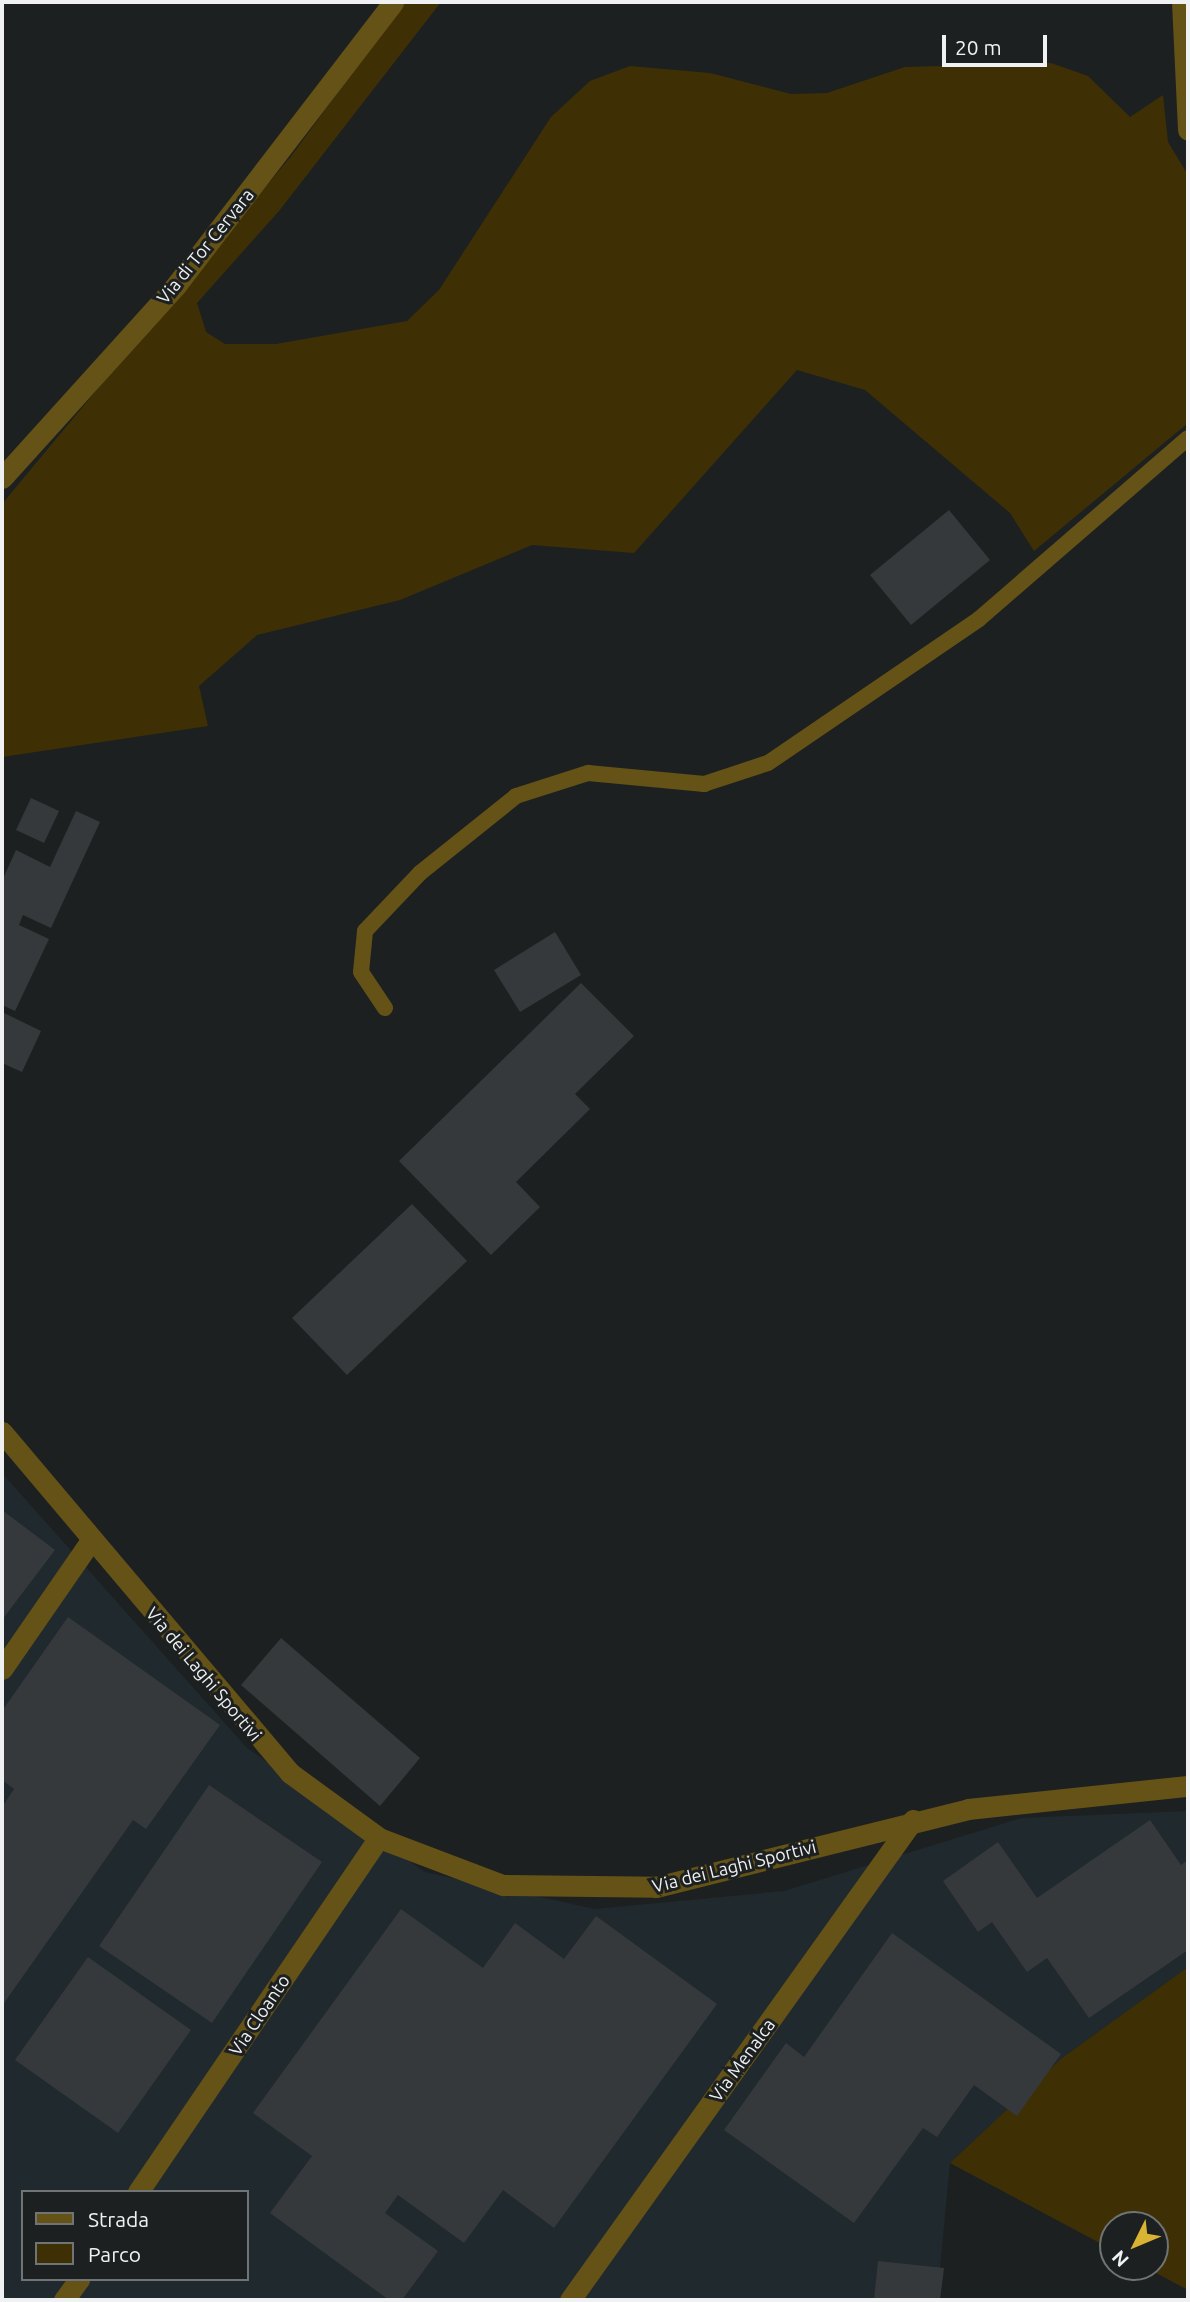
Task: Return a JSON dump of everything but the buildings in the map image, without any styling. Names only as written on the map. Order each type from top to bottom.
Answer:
[{"type":"street","name":"Via di Tor Cervara","points":[[2,478],[177,284],[393,2]]},
{"type":"street","points":[[1182,2],[1188,130]]},
{"type":"street","name":"Via dei Laghi Sportivi","points":[[2,1432],[290,1773],[379,1838],[503,1885],[608,1891],[656,1887],[913,1820],[1188,1786]]},
{"type":"street","points":[[2,1669],[92,1539]]},
{"type":"street","name":"Via Menalca","points":[[570,2300],[913,1820]]},
{"type":"street","name":"Via Cloanto","points":[[139,2190],[379,1838]]},
{"type":"street","points":[[64,2300],[78,2281]]},
{"type":"lane","points":[[384,1008],[361,972],[365,931],[420,873],[516,796],[588,773],[704,784],[768,763],[979,619],[1188,438]]},
{"type":"shaded area","points":[[2,1473],[247,1748],[425,1872],[595,1909],[784,1891],[1021,1818],[1188,1811],[1188,1967],[1062,2058],[950,2163],[937,2300],[2,2300]]},
{"type":"green space","points":[[404,2],[441,2],[279,211],[197,303],[206,332],[225,344],[276,344],[407,321],[439,290],[551,117],[590,81],[630,66],[710,73],[791,94],[827,93],[905,67],[1051,63],[1088,76],[1130,117],[1163,95],[1168,142],[1188,175],[1188,423],[1034,551],[1010,513],[865,390],[797,370],[634,553],[532,545],[400,600],[257,635],[199,686],[208,726],[2,757],[2,504],[292,155]]},
{"type":"green space","points":[[1188,1967],[1188,2290],[1169,2280],[1169,2211],[1099,2211],[1099,2243],[950,2163],[1062,2058]]}]
